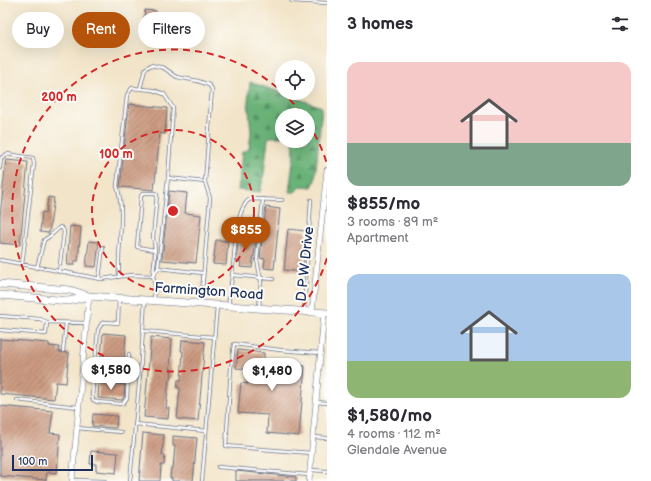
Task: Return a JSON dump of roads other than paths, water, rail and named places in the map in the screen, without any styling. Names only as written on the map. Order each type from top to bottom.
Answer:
[{"type":"main road","name":"Farmington Road","points":[[0,284],[70,290],[89,296],[325,313]]},
{"type":"main road","name":"Farmington Road","points":[[0,295],[69,301],[89,296]]},
{"type":"street","name":"D P W Drive","points":[[308,312],[325,213],[327,170]]},
{"type":"street","points":[[72,480],[89,296]]},
{"type":"street","points":[[309,476],[325,313]]},
{"type":"lane","points":[[291,0],[327,3]]},
{"type":"lane","points":[[140,89],[145,68],[151,65],[164,68],[177,77],[198,81],[209,85],[212,89],[205,182],[210,198],[201,304]]},
{"type":"lane","points":[[119,277],[118,265],[121,214],[120,194],[117,186],[127,94],[132,88],[153,90],[164,94],[173,108],[168,178],[158,268],[153,276]]},
{"type":"lane","points":[[0,168],[1,158],[7,154],[33,158],[34,164],[22,265]]},
{"type":"lane","points":[[168,178],[205,182]]},
{"type":"lane","points":[[154,301],[155,285],[153,276],[155,250],[153,238],[157,194],[143,193],[141,196],[137,247],[155,250]]},
{"type":"lane","points":[[259,308],[261,278],[257,260],[263,199]]},
{"type":"lane","points":[[228,306],[238,226],[243,207],[248,200],[282,200]]},
{"type":"lane","points":[[308,312],[311,200]]},
{"type":"lane","points":[[37,268],[44,240],[60,227],[64,232],[59,272]]},
{"type":"lane","points":[[99,279],[103,247]]},
{"type":"lane","points":[[0,260],[99,279],[153,276]]},
{"type":"lane","points":[[158,268],[203,273]]},
{"type":"lane","points":[[232,275],[273,279]]},
{"type":"lane","points":[[119,298],[118,322],[106,322],[102,324],[98,330],[92,396],[93,400],[122,404],[124,402],[127,398],[129,354]]},
{"type":"lane","points":[[130,481],[144,331],[145,300]]},
{"type":"lane","points":[[202,481],[217,305]]},
{"type":"lane","points":[[0,316],[40,319],[47,322],[86,323]]},
{"type":"lane","points":[[0,330],[46,334],[47,322]]},
{"type":"lane","points":[[63,351],[66,323]]},
{"type":"lane","points":[[144,331],[214,337]]},
{"type":"lane","points":[[312,453],[226,446],[231,368],[234,344],[320,353]]},
{"type":"lane","points":[[83,364],[129,368]]},
{"type":"lane","points":[[17,400],[79,407]]},
{"type":"lane","points":[[316,402],[327,403]]},
{"type":"lane","points":[[135,424],[206,431]]},
{"type":"lane","points":[[77,428],[121,432]]},
{"type":"lane","points":[[313,437],[327,438]]},
{"type":"lane","points":[[218,467],[309,476],[327,471]]},
{"type":"lane","points":[[72,480],[105,481]]}]
